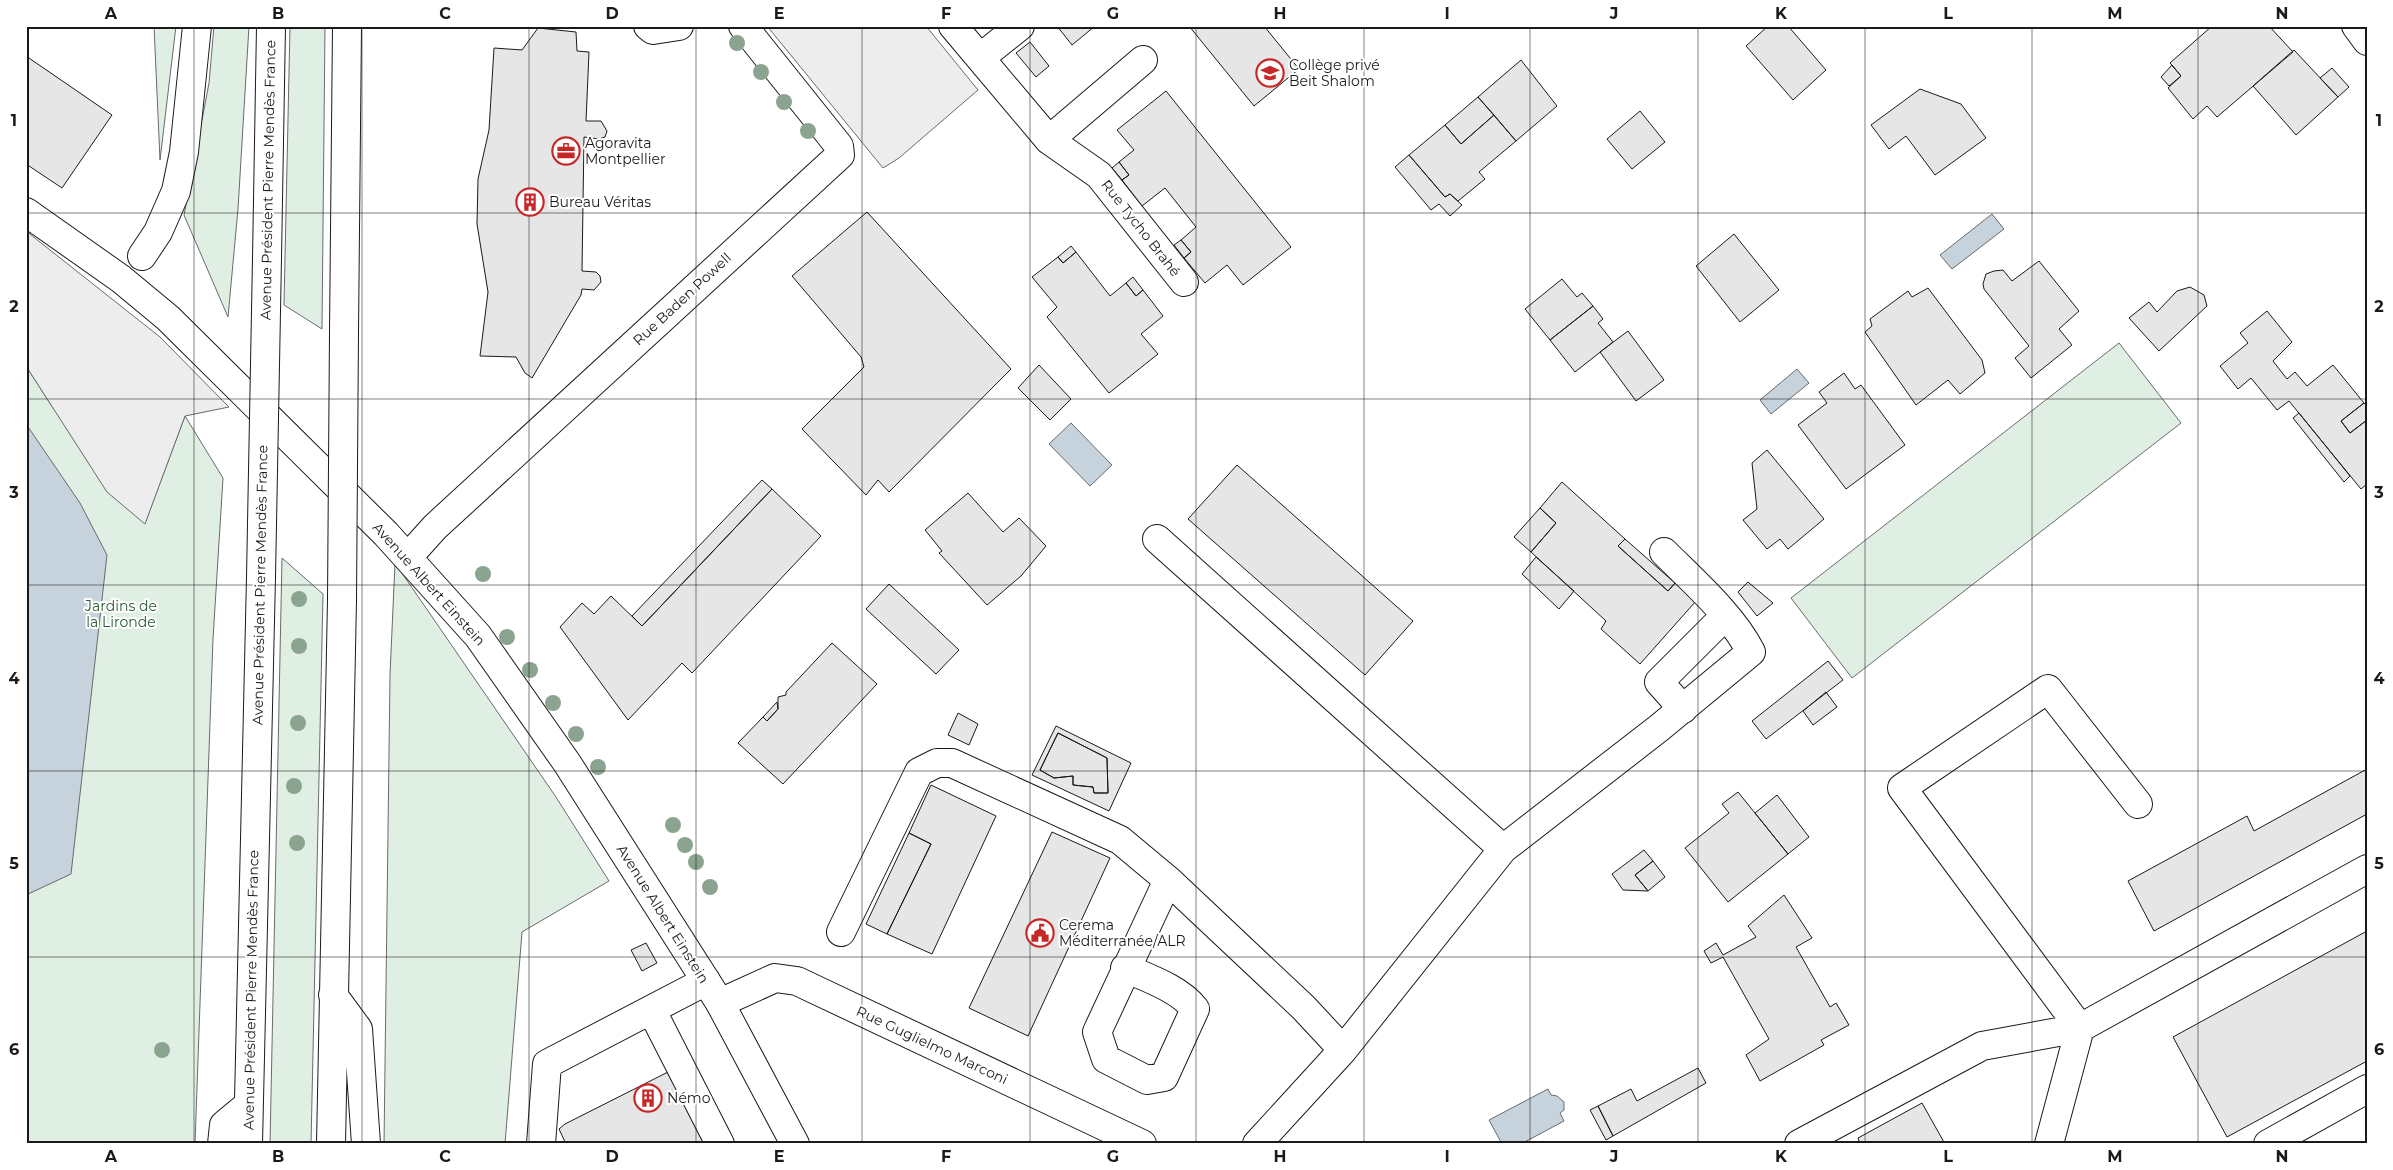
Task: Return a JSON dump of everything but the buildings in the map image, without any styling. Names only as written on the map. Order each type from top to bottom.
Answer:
[{"type":"main road","points":[[121,279],[142,256],[158,232],[176,191],[184,152],[197,26]]},
{"type":"main road","name":"Avenue Président Pierre Mendès France","points":[[248,1144],[271,26]]},
{"type":"main road","points":[[331,1144],[342,600],[347,26]]},
{"type":"main road","points":[[648,26],[653,30],[680,26]]},
{"type":"main road","name":"Rue Baden Powell","points":[[408,557],[435,527],[840,155],[839,146],[743,26]]},
{"type":"main road","name":"Rue Tycho Brahé","points":[[953,26],[1049,140],[1099,176],[1184,282]]},
{"type":"main road","points":[[980,58],[1020,26]]},
{"type":"main road","points":[[2356,26],[2367,41]]},
{"type":"main road","points":[[1049,140],[1144,60]]},
{"type":"main road","name":"Avenue Albert Einstein","points":[[26,212],[121,279],[168,318],[408,557],[478,636],[567,763],[713,992],[795,1144]]},
{"type":"main road","points":[[1157,538],[1503,849]]},
{"type":"main road","points":[[1257,1144],[1343,1050],[1503,849],[1683,709],[1751,652],[1745,640],[1725,616],[1664,552]]},
{"type":"main road","points":[[1683,709],[1659,682],[1725,616]]},
{"type":"main road","points":[[2080,1028],[1902,788],[2048,690],[2138,804]]},
{"type":"main road","points":[[841,932],[919,772],[937,762],[952,764],[1120,840],[1168,880],[1304,1008],[1343,1050]]},
{"type":"main road","points":[[1799,1144],[1982,1046],[2080,1028],[2367,869]]},
{"type":"main road","points":[[1126,968],[1168,880]]},
{"type":"main road","name":"Rue Guglielmo Marconi","points":[[541,1144],[547,1064],[652,1011],[713,992],[775,978],[797,981],[1142,1144]]},
{"type":"main road","points":[[334,995],[358,1029],[366,1144]]},
{"type":"main road","points":[[652,1011],[720,1144]]},
{"type":"main road","points":[[2049,1144],[2080,1028]]},
{"type":"main road","points":[[2268,1144],[2367,1089]]},
{"type":"main road","points":[[222,1144],[224,1125],[248,1105]]},
{"type":"green space","points":[[154,26],[176,26],[160,160]]},
{"type":"green space","points":[[214,26],[249,26],[238,209],[228,317],[184,215],[209,83]]},
{"type":"green space","points":[[290,26],[325,26],[322,329],[284,305]]},
{"type":"green space","points":[[2119,343],[2181,423],[1852,678],[1791,598]]},
{"type":"green space","name":"Jardins de la Lironde","points":[[26,366],[53,408],[145,523],[185,416],[223,478],[213,639],[195,1144],[26,1144]]},
{"type":"green space","points":[[282,558],[323,594],[311,1144],[270,1144]]},
{"type":"green space","points":[[395,563],[556,797],[609,881],[522,932],[505,1144],[384,1144],[390,675]]},
{"type":"shaded area","points":[[767,26],[926,26],[978,90],[899,158],[883,168]]},
{"type":"shaded area","points":[[1992,214],[2004,229],[1952,269],[1940,255]]},
{"type":"shaded area","points":[[26,231],[160,337],[229,407],[185,416],[145,524],[107,492],[26,366]]},
{"type":"shaded area","points":[[1797,369],[1809,383],[1771,414],[1760,400]]},
{"type":"shaded area","points":[[1071,423],[1112,465],[1090,486],[1049,444]]},
{"type":"shaded area","points":[[26,424],[80,503],[107,555],[71,874],[26,895]]},
{"type":"shaded area","points":[[1548,1089],[1551,1095],[1557,1096],[1564,1102],[1564,1110],[1560,1113],[1564,1121],[1521,1144],[1502,1144],[1489,1120]]},
{"type":"place","name":"Collège privé Beit Shalom","points":[[1270,73]]},
{"type":"place","name":"Agoravita Montpellier","points":[[566,151]]},
{"type":"place","name":"Bureau Véritas","points":[[530,202]]},
{"type":"place","name":"Cerema Méditerranée/ALR","points":[[1040,933]]},
{"type":"place","name":"Némo","points":[[648,1098]]}]
